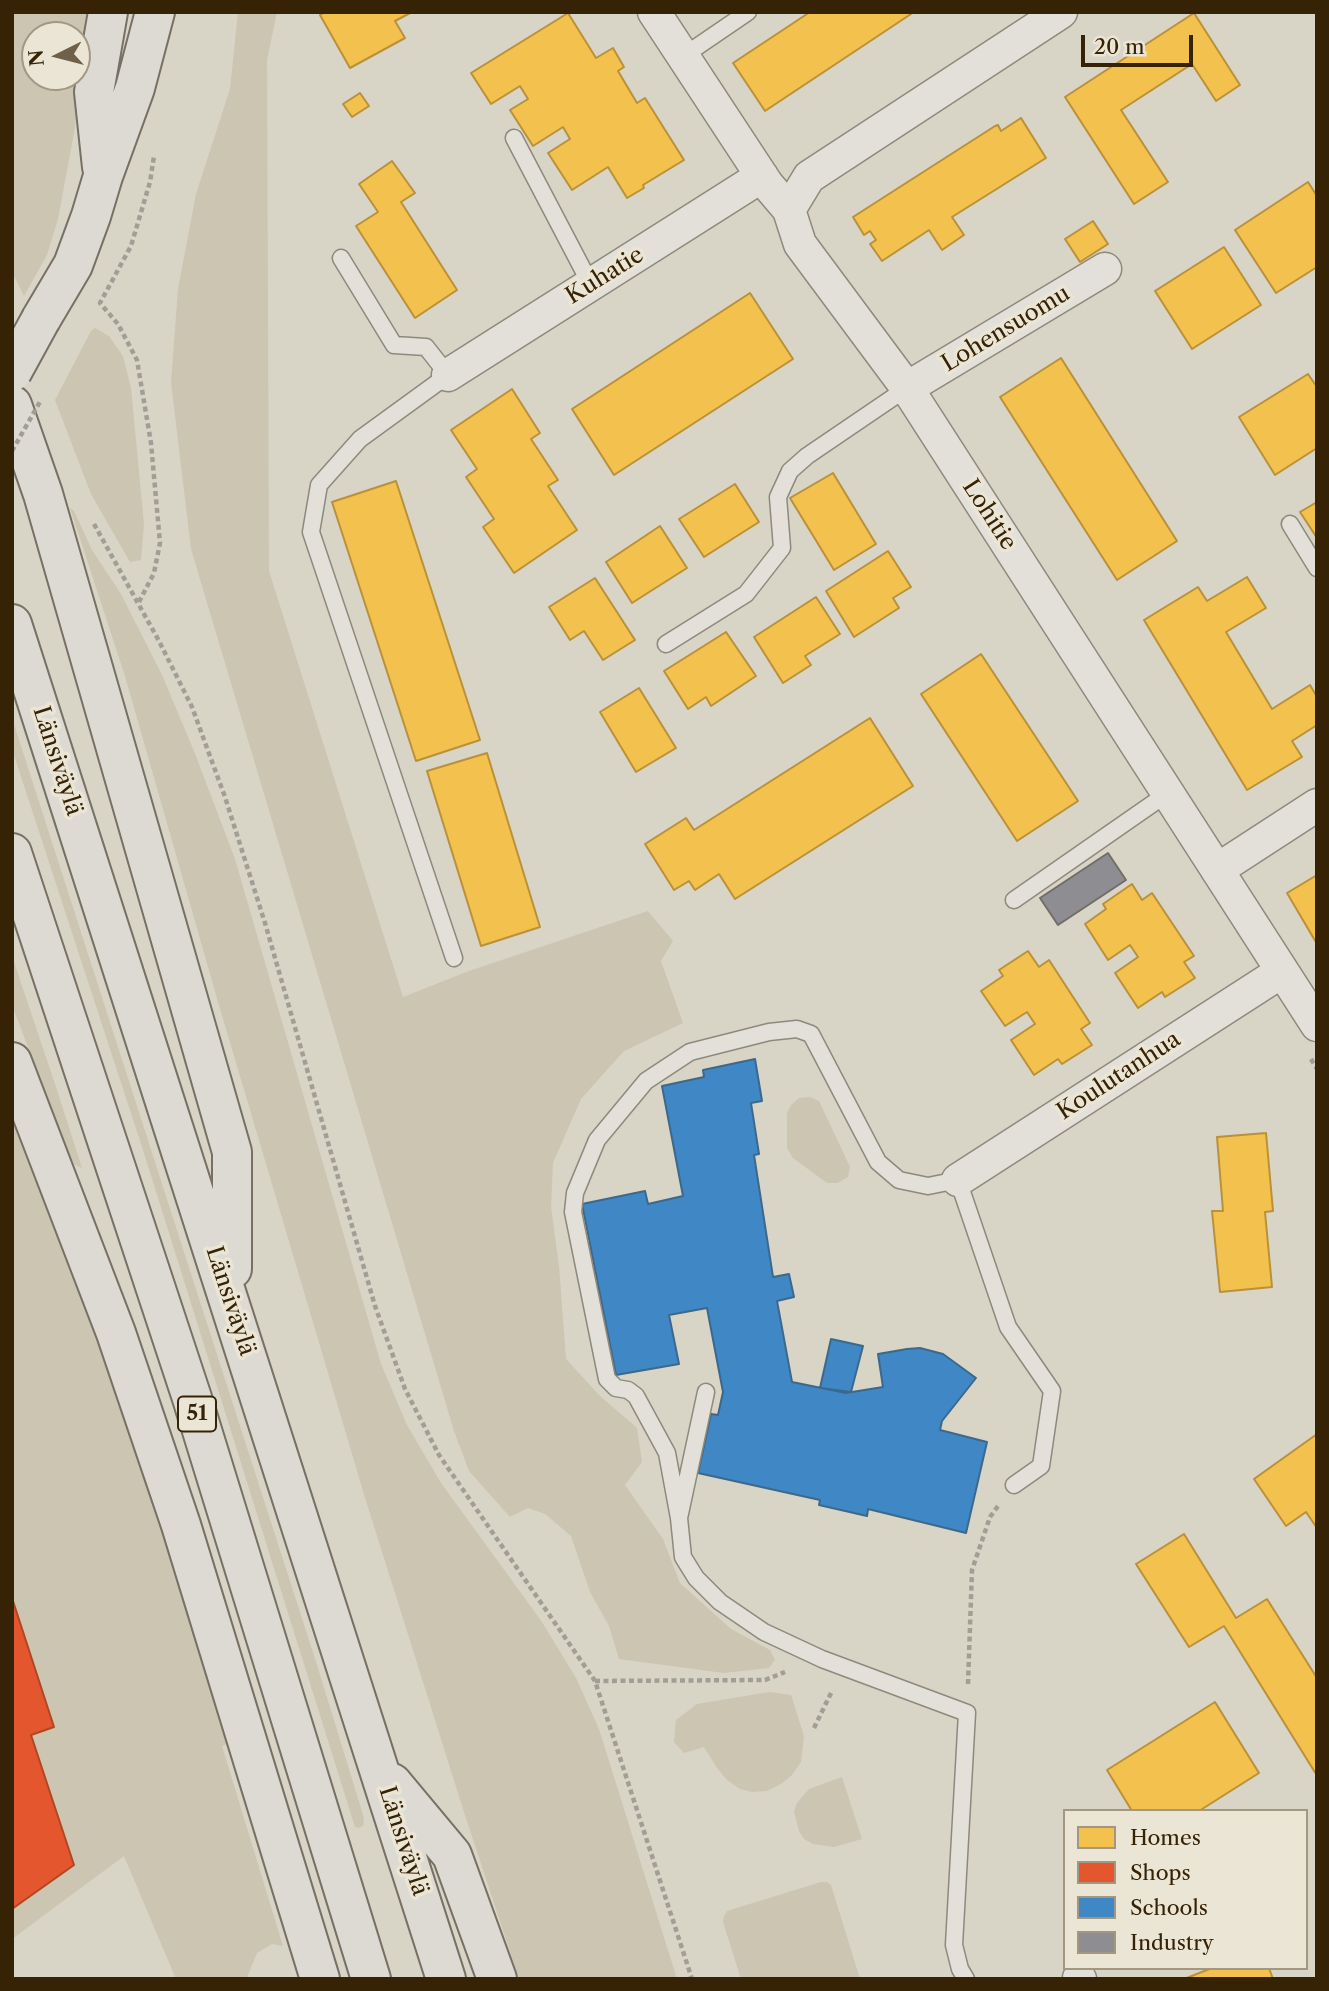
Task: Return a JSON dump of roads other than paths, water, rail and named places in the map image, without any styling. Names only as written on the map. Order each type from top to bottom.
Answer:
[{"type":"main road","points":[[103,176],[94,92],[108,12]]},
{"type":"main road","points":[[155,12],[135,88],[73,265],[41,319],[28,393],[43,494],[232,1152],[232,1306]]},
{"type":"main road","name":"Länsiväylä","points":[[12,624],[446,1979]]},
{"type":"main road","name":"51","points":[[12,853],[192,1398],[371,1979]]},
{"type":"main road","points":[[12,1062],[116,1333],[181,1525],[320,1979]]},
{"type":"main road","points":[[380,1770],[452,1855],[497,1979]]},
{"type":"street","name":"Lohitie","points":[[654,12],[762,176],[789,210],[800,244],[907,388],[1317,1026]]},
{"type":"street","points":[[789,210],[809,177],[1061,12]]},
{"type":"street","name":"Kuhatie","points":[[448,375],[762,176]]},
{"type":"street","name":"Lohensuomu","points":[[907,388],[1105,270]]},
{"type":"street","points":[[1217,870],[1317,805]]},
{"type":"street","name":"Koulutanhua","points":[[958,1180],[1281,972]]},
{"type":"lane","points":[[682,57],[748,12]]},
{"type":"lane","points":[[514,138],[591,285]]},
{"type":"lane","points":[[341,258],[394,345],[426,347],[448,375],[360,439],[319,485],[311,532],[454,958]]},
{"type":"lane","points":[[666,644],[746,594],[782,548],[778,498],[790,471],[807,456],[907,388]]},
{"type":"lane","points":[[1290,524],[1317,568]]},
{"type":"lane","points":[[1014,900],[1168,793]]},
{"type":"lane","points":[[966,1979],[960,1969],[954,1945],[967,1713],[822,1659],[764,1632],[720,1602],[696,1578],[683,1557],[667,1453],[636,1396],[628,1390],[616,1388],[607,1378],[573,1212],[575,1193],[597,1140],[646,1081],[690,1052],[769,1032],[797,1029],[811,1034],[878,1162],[900,1180],[928,1186],[958,1180],[1008,1327],[1052,1391],[1041,1466],[1014,1485]]},
{"type":"lane","points":[[679,1518],[706,1392]]}]
